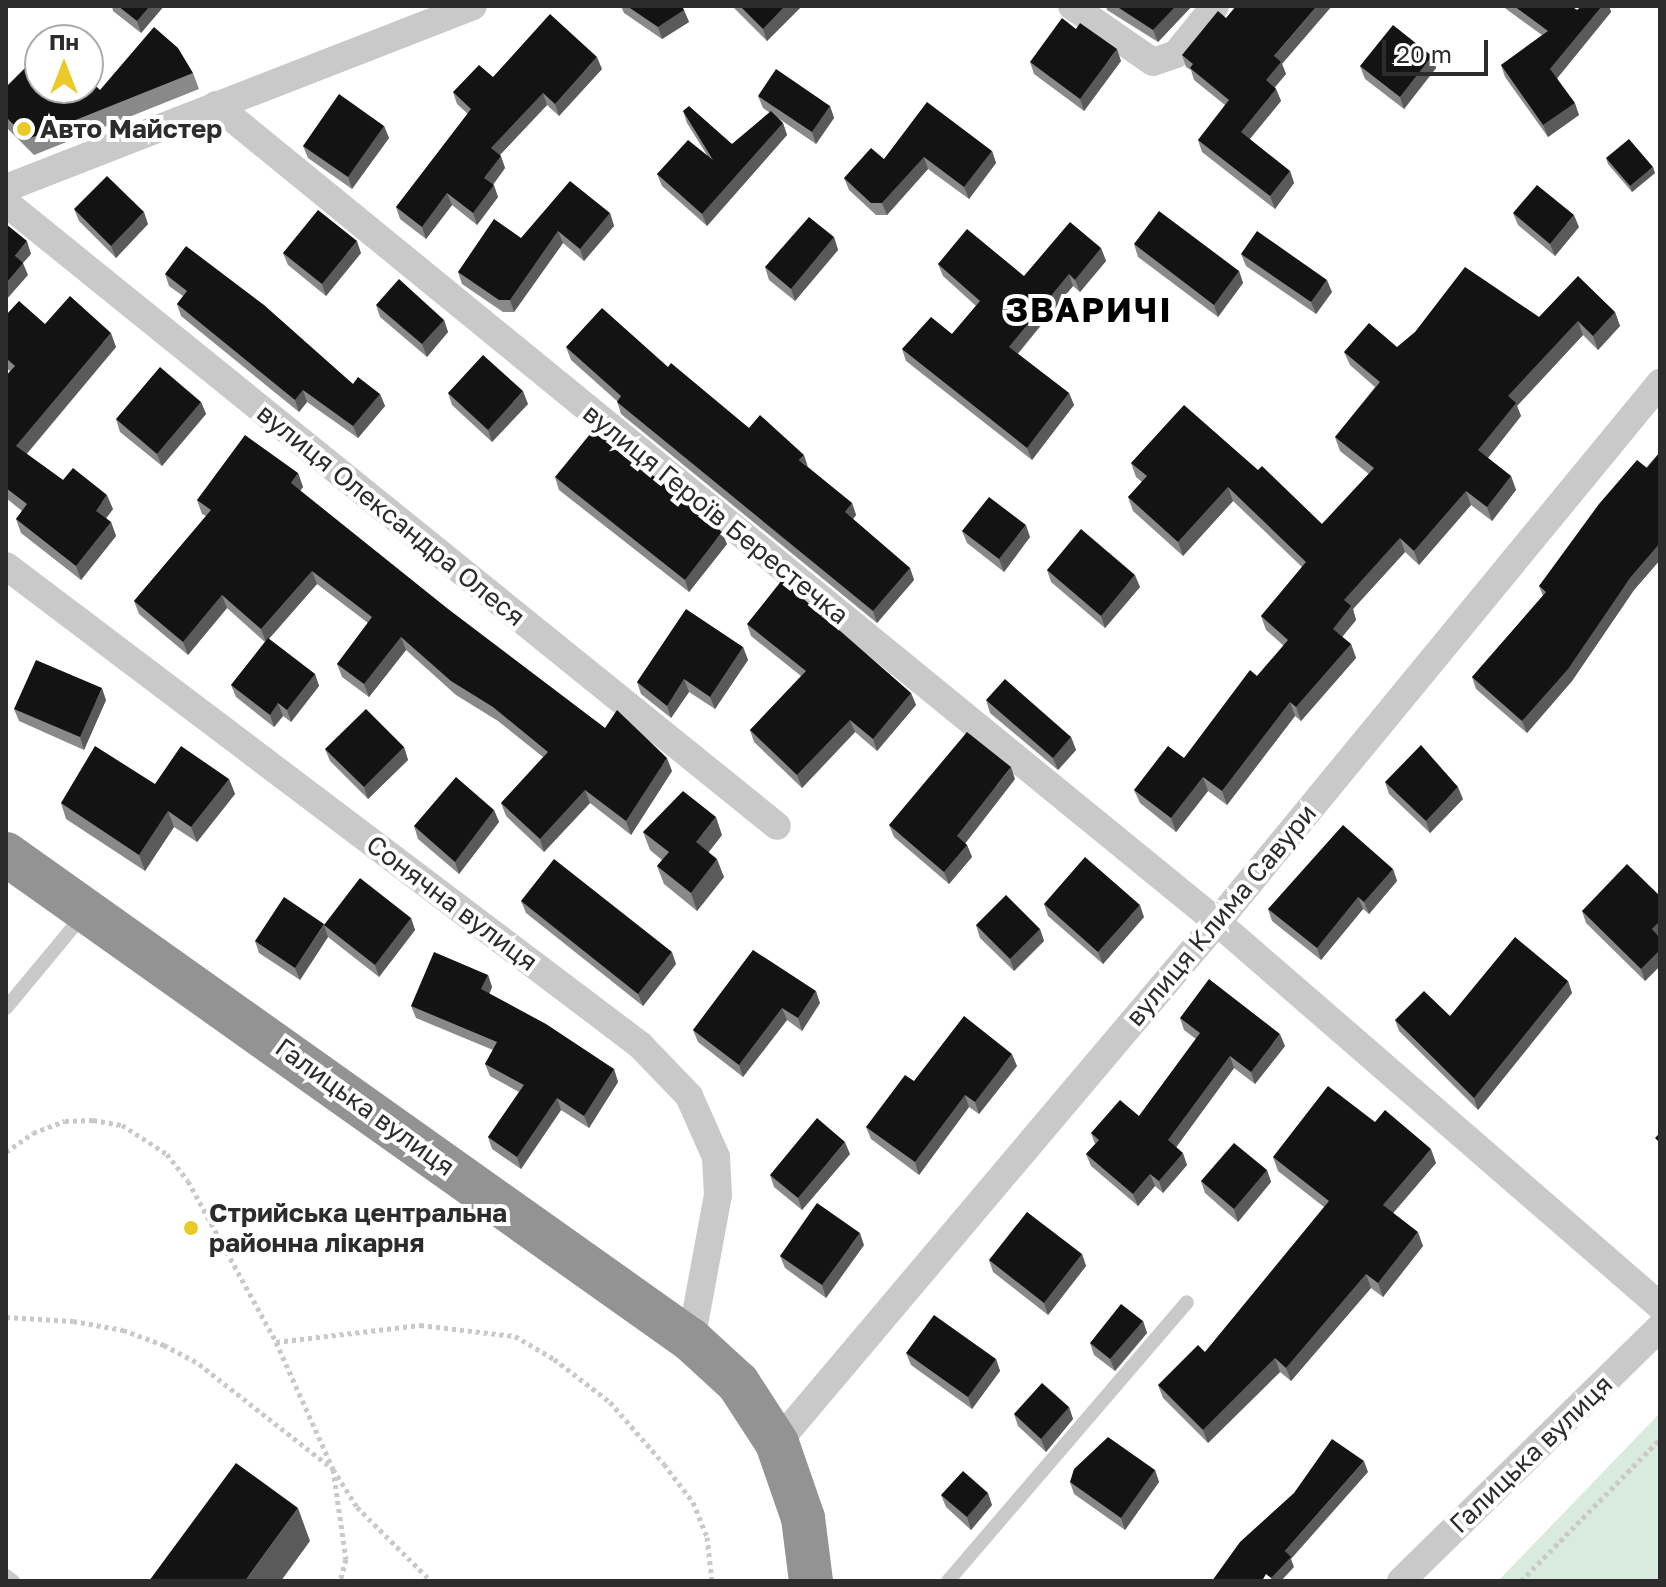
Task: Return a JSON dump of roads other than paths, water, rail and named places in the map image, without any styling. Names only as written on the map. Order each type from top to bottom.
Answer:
[{"type":"highway","name":"Галицька вулиця","points":[[6,854],[691,1340],[738,1383],[777,1443],[803,1518],[811,1581]]},
{"type":"street","points":[[6,188],[473,6]]},
{"type":"street","points":[[1072,6],[1153,62],[1176,54],[1215,6]]},
{"type":"street","name":"вулиця Героїв Берестечка","points":[[216,105],[1217,922],[1660,1306]]},
{"type":"street","name":"вулиця Олександра Олеся","points":[[6,203],[777,826]]},
{"type":"street","name":"вулиця Клима Савури","points":[[777,1443],[1217,922],[1660,383]]},
{"type":"street","name":"Сонячна вулиця","points":[[6,566],[640,1045],[689,1096],[716,1157],[718,1195],[691,1340]]},
{"type":"street","name":"Галицька вулиця","points":[[1401,1581],[1660,1327]]},
{"type":"lane","points":[[6,1008],[87,911]]},
{"type":"lane","points":[[948,1581],[1187,1302]]},
{"type":"lane","points":[[6,1576],[13,1581]]},
{"type":"place","name":"Авто Майстер","points":[[24,129]]},
{"type":"place","name":"Стрийська центральна районна лікарня","points":[[191,1228]]},
{"type":"district","name":"ЗВАРИЧІ","points":[[1089,310]]}]
